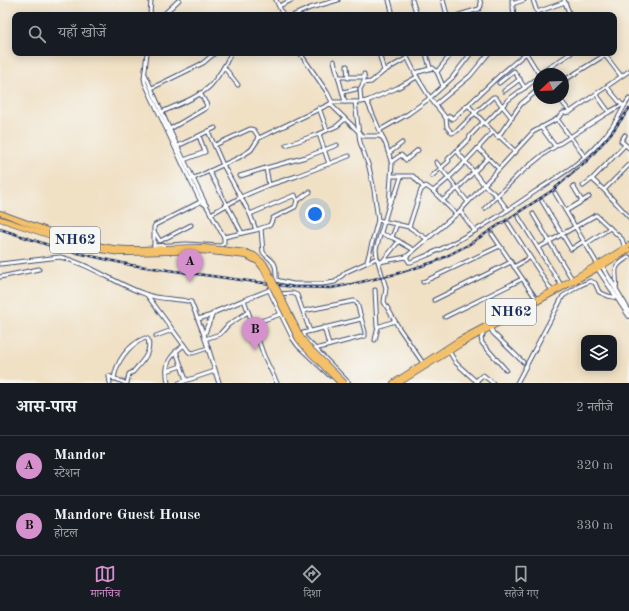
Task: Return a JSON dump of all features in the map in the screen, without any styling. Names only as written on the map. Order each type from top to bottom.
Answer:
[{"type":"highway","name":"NH62","points":[[0,213],[90,244],[114,248],[224,253],[246,256],[258,262],[264,270],[298,339],[339,383]]},
{"type":"highway","name":"NH62","points":[[0,219],[88,248],[121,253],[154,249]]},
{"type":"highway","name":"NH62","points":[[166,250],[202,247],[246,252],[259,258],[268,270],[301,337],[345,383]]},
{"type":"highway","name":"NH62","points":[[398,382],[423,363],[459,340],[599,267],[628,248]]},
{"type":"highway","name":"NH62","points":[[398,382],[561,285],[599,267]]},
{"type":"street","points":[[150,12],[151,0]]},
{"type":"street","points":[[167,12],[179,0]]},
{"type":"street","points":[[276,0],[282,12]]},
{"type":"street","points":[[279,6],[292,0]]},
{"type":"street","points":[[301,12],[338,0]]},
{"type":"street","points":[[389,0],[392,12]]},
{"type":"street","points":[[412,0],[415,12]]},
{"type":"street","points":[[443,0],[446,12]]},
{"type":"street","points":[[469,12],[479,9],[481,6],[480,0]]},
{"type":"street","points":[[512,0],[513,12]]},
{"type":"street","points":[[512,4],[524,0]]},
{"type":"street","points":[[533,0],[537,12]]},
{"type":"street","points":[[542,12],[565,1],[569,12]]},
{"type":"street","points":[[147,56],[146,74],[144,78],[145,83],[190,180],[224,237],[224,243],[222,246],[186,244],[154,249],[154,227],[156,224],[202,201]]},
{"type":"street","points":[[152,88],[203,63],[211,56]]},
{"type":"street","points":[[162,112],[200,93],[211,84],[224,67],[230,56]]},
{"type":"street","points":[[302,56],[327,92],[330,103],[343,121],[360,135],[379,136],[383,138]]},
{"type":"street","points":[[380,56],[384,71]]},
{"type":"street","points":[[427,56],[430,68]]},
{"type":"street","points":[[437,72],[449,56]]},
{"type":"street","points":[[380,130],[408,114],[430,98],[452,78],[469,56]]},
{"type":"street","points":[[435,105],[470,76],[487,56]]},
{"type":"street","points":[[446,118],[450,116],[452,119],[522,56]]},
{"type":"street","points":[[528,56],[535,68]]},
{"type":"street","points":[[549,68],[567,56]]},
{"type":"street","points":[[569,77],[601,56]]},
{"type":"street","points":[[606,56],[621,76]]},
{"type":"street","points":[[363,83],[371,82],[384,71],[407,58],[430,98],[446,118],[447,127],[452,133],[457,131],[494,96],[512,118]]},
{"type":"street","points":[[334,61],[345,102]]},
{"type":"street","points":[[347,66],[348,78]]},
{"type":"street","points":[[224,67],[238,85]]},
{"type":"street","points":[[415,73],[433,68],[437,72],[443,86]]},
{"type":"street","points":[[499,83],[514,71],[525,88]]},
{"type":"street","points":[[379,262],[406,257],[456,214],[516,152],[533,132],[563,113],[570,112],[629,72]]},
{"type":"street","points":[[146,74],[170,130],[194,178],[202,201]]},
{"type":"street","points":[[339,77],[348,78],[364,75],[363,83],[360,89],[361,102]]},
{"type":"street","points":[[190,180],[238,158],[251,150],[259,138],[330,103],[367,101],[397,88],[417,77]]},
{"type":"street","points":[[504,91],[520,79]]},
{"type":"street","points":[[432,176],[469,140],[470,136],[533,81]]},
{"type":"street","points":[[607,87],[623,105]]},
{"type":"street","points":[[343,92],[356,89]]},
{"type":"street","points":[[170,130],[206,108],[207,105],[200,93]]},
{"type":"street","points":[[498,137],[521,104],[533,94]]},
{"type":"street","points":[[596,94],[609,112]]},
{"type":"street","points":[[485,208],[529,165],[554,146],[629,100]]},
{"type":"street","points":[[367,101],[380,130],[391,162],[392,176],[389,205]]},
{"type":"street","points":[[355,102],[360,142],[372,183],[378,220],[368,261]]},
{"type":"street","points":[[564,104],[570,112]]},
{"type":"street","points":[[468,105],[498,137],[500,137],[516,152]]},
{"type":"street","points":[[406,257],[409,262],[417,260],[475,231],[562,175],[585,157],[598,144],[620,115],[623,105]]},
{"type":"street","points":[[319,108],[327,130]]},
{"type":"street","points":[[557,118],[569,137],[585,157]]},
{"type":"street","points":[[286,146],[319,134],[343,121]]},
{"type":"street","points":[[541,126],[554,146]]},
{"type":"street","points":[[178,146],[215,128]]},
{"type":"street","points":[[215,145],[252,129],[259,138]]},
{"type":"street","points":[[208,131],[223,164],[250,214],[256,230]]},
{"type":"street","points":[[434,191],[475,153],[493,132]]},
{"type":"street","points":[[319,134],[329,164]]},
{"type":"street","points":[[625,135],[621,141],[629,148]]},
{"type":"street","points":[[184,160],[205,152],[199,136]]},
{"type":"street","points":[[389,153],[402,143]]},
{"type":"street","points":[[240,176],[306,157],[337,145]]},
{"type":"street","points":[[583,186],[592,179],[625,145]]},
{"type":"street","points":[[478,148],[499,169]]},
{"type":"street","points":[[391,162],[401,156],[406,160],[418,150]]},
{"type":"street","points":[[457,151],[484,185],[497,196],[508,210]]},
{"type":"street","points":[[211,214],[241,197],[269,185],[349,156]]},
{"type":"street","points":[[443,200],[458,188],[488,158]]},
{"type":"street","points":[[436,162],[468,202]]},
{"type":"street","points":[[604,190],[629,165]]},
{"type":"street","points":[[266,168],[269,185]]},
{"type":"street","points":[[209,171],[242,234]]},
{"type":"street","points":[[392,176],[413,176],[423,187]]},
{"type":"street","points":[[401,177],[384,221],[382,234],[376,249],[376,258],[379,262],[386,288],[384,302],[423,363]]},
{"type":"street","points":[[592,179],[629,217]]},
{"type":"street","points":[[409,227],[420,190],[423,187],[428,186],[456,214]]},
{"type":"street","points":[[573,186],[582,201]]},
{"type":"street","points":[[297,201],[310,192]]},
{"type":"street","points":[[555,193],[599,267],[629,311]]},
{"type":"street","points":[[224,237],[242,234],[270,225],[273,218],[295,207],[297,201],[295,195],[250,214]]},
{"type":"street","points":[[566,211],[589,197]]},
{"type":"street","points":[[542,201],[571,249],[610,228]]},
{"type":"street","points":[[460,210],[475,231]]},
{"type":"street","points":[[533,214],[572,279]]},
{"type":"street","points":[[538,248],[596,215],[622,239],[628,248]]},
{"type":"street","points":[[518,216],[561,285]]},
{"type":"street","points":[[378,220],[409,227],[427,239]]},
{"type":"street","points":[[392,237],[397,224]]},
{"type":"street","points":[[508,224],[552,291]]},
{"type":"street","points":[[154,232],[160,240],[191,225]]},
{"type":"street","points":[[198,318],[212,315],[220,310],[269,290],[276,280],[276,265],[263,252],[261,229]]},
{"type":"street","points":[[382,234],[399,240],[414,250]]},
{"type":"street","points":[[492,234],[537,300]]},
{"type":"street","points":[[383,261],[399,240]]},
{"type":"street","points":[[423,282],[500,246]]},
{"type":"street","points":[[0,264],[60,257],[88,267],[114,281],[147,295],[191,302],[205,337],[219,383]]},
{"type":"street","points":[[616,290],[616,266],[629,257]]},
{"type":"street","points":[[276,280],[293,284],[322,284],[335,282],[346,272],[376,258]]},
{"type":"street","points":[[514,267],[529,258]]},
{"type":"street","points":[[434,300],[511,262]]},
{"type":"street","points":[[0,277],[39,269]]},
{"type":"street","points":[[445,317],[522,279]]},
{"type":"street","points":[[516,383],[556,309],[566,294],[590,281],[595,283],[599,292],[618,298]]},
{"type":"street","points":[[611,284],[629,316]]},
{"type":"street","points":[[269,290],[288,331],[298,346],[339,383]]},
{"type":"street","points":[[374,290],[378,327],[376,340]]},
{"type":"street","points":[[271,294],[296,294],[310,331]]},
{"type":"street","points":[[147,295],[172,330],[178,335],[189,352],[192,353],[208,348]]},
{"type":"street","points":[[244,300],[269,369],[277,383]]},
{"type":"street","points":[[303,311],[356,302],[365,332],[363,337],[315,349]]},
{"type":"street","points":[[205,337],[220,334],[228,325],[248,312]]},
{"type":"street","points":[[252,324],[281,314]]},
{"type":"street","points":[[205,337],[212,315]]},
{"type":"street","points":[[349,383],[302,334],[304,332],[361,319]]},
{"type":"street","points":[[378,327],[395,321]]},
{"type":"street","points":[[324,327],[329,345]]},
{"type":"street","points":[[490,327],[493,333],[523,362]]},
{"type":"street","points":[[156,336],[172,330]]},
{"type":"street","points":[[481,332],[483,335],[481,338],[482,343],[506,370]]},
{"type":"street","points":[[110,383],[109,376],[114,379],[126,383],[129,374],[133,372],[148,354],[148,340],[144,338],[132,345],[117,366],[114,379]]},
{"type":"street","points":[[168,383],[166,366],[176,351],[184,345]]},
{"type":"street","points":[[176,351],[186,380]]},
{"type":"street","points":[[449,351],[456,363],[477,382],[483,375],[493,383]]},
{"type":"street","points":[[167,371],[181,366]]},
{"type":"street","points":[[179,383],[216,371]]},
{"type":"railway","points":[[0,229],[60,249],[131,265],[293,287],[331,288],[352,284],[396,274],[437,261],[468,245],[553,190],[588,160],[613,131],[629,109]]},
{"type":"place","name":"Mandor","points":[[190,282]]},
{"type":"place","name":"Mandore Guest House","points":[[255,350]]}]
